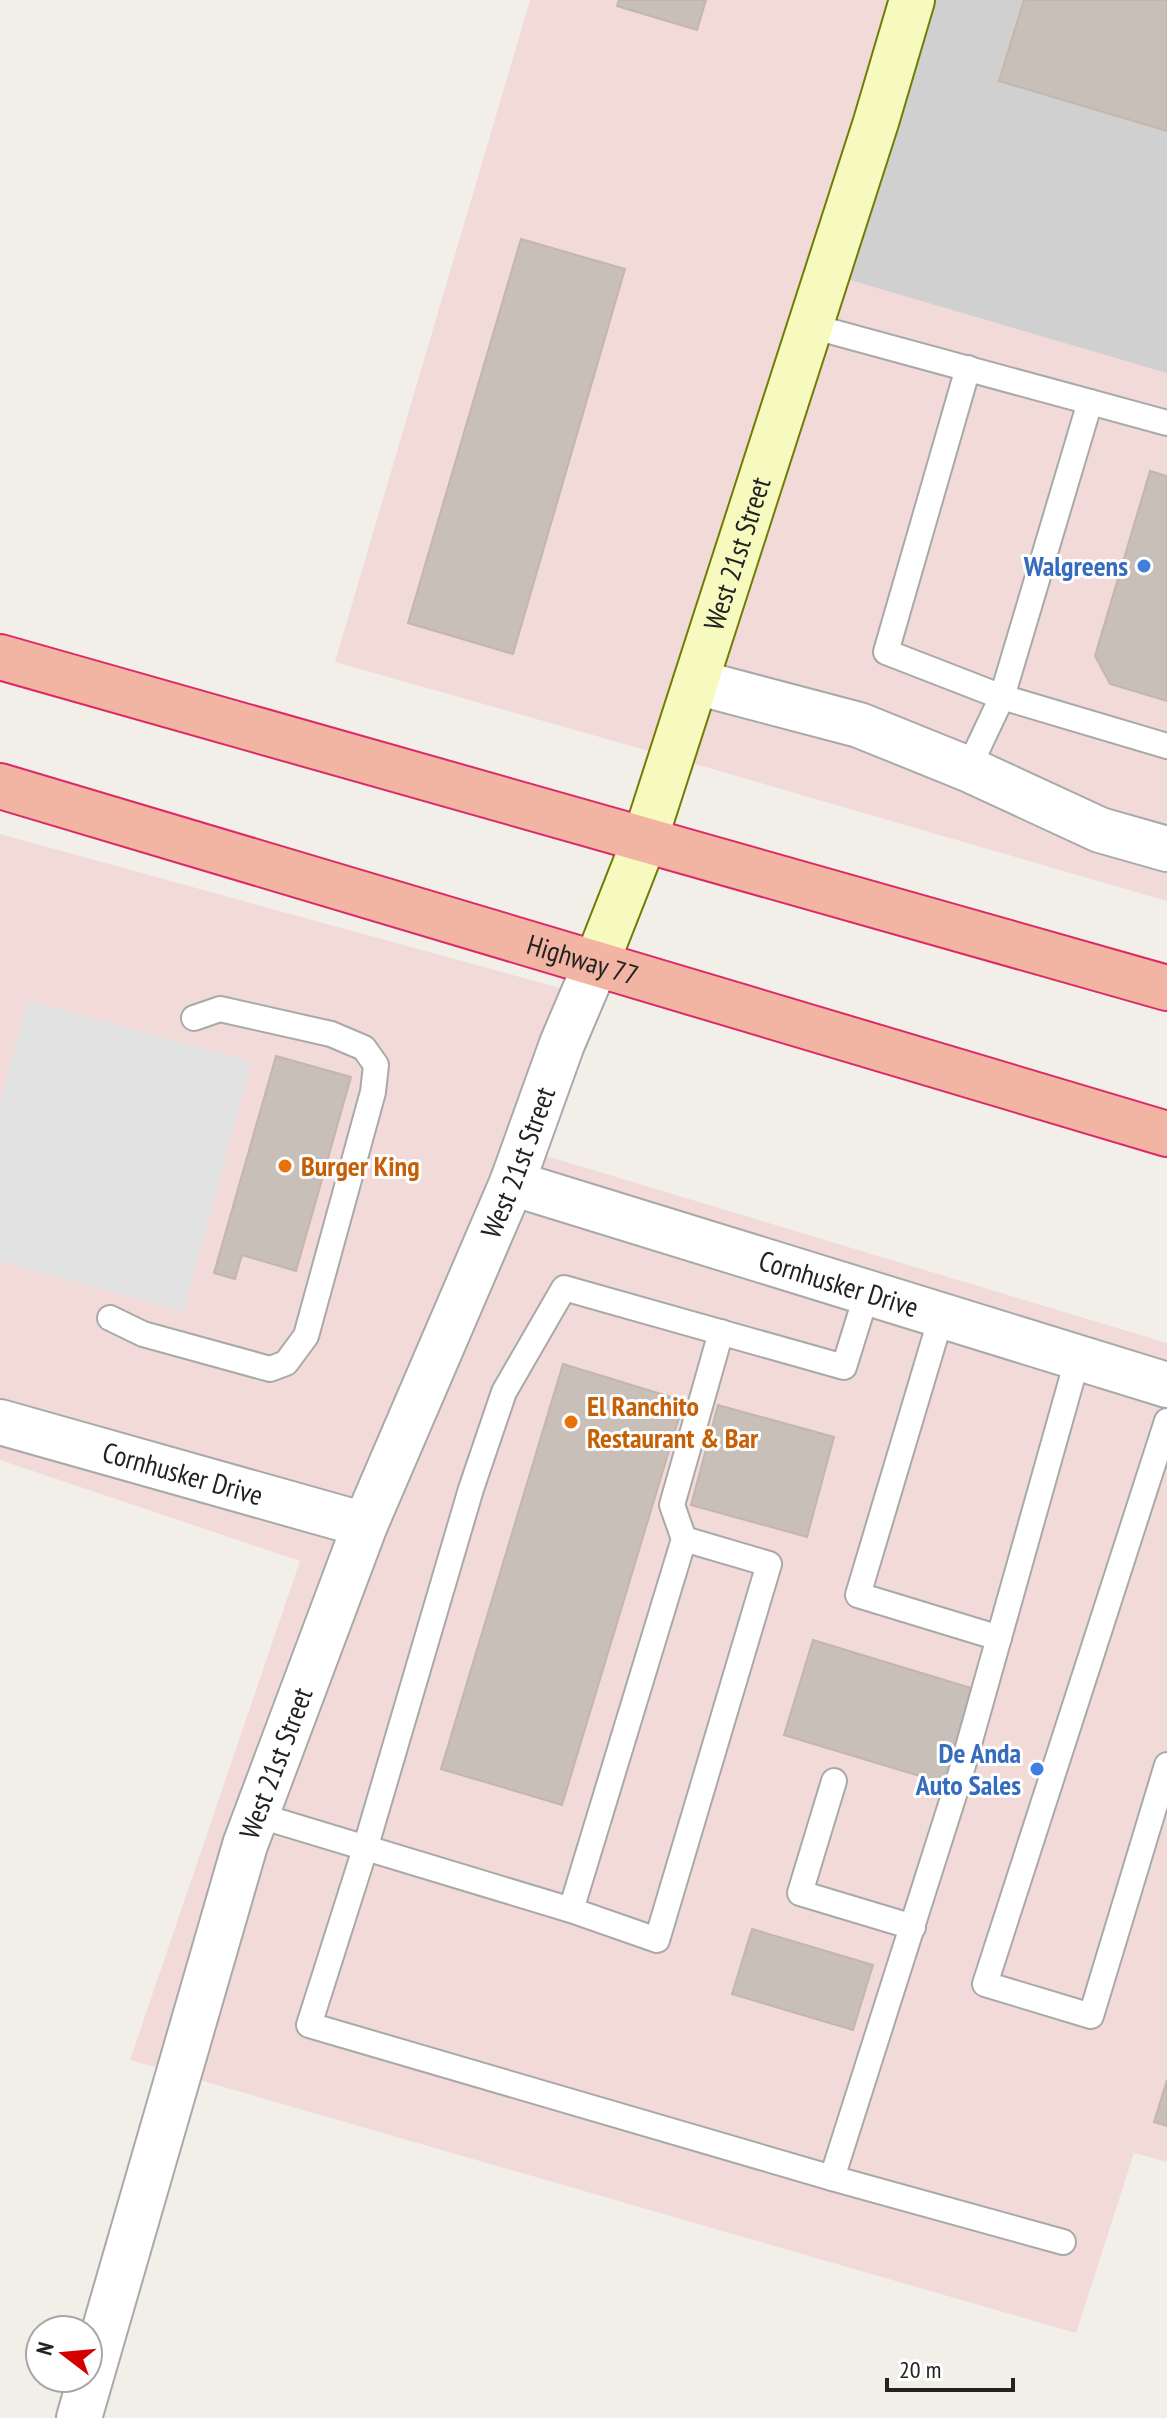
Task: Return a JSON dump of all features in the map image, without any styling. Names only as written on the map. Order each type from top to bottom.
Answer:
[{"type":"highway","points":[[0,657],[1167,988]]},
{"type":"highway","name":"Highway 77","points":[[0,786],[1167,1134]]},
{"type":"main road","name":"West 21st Street","points":[[596,964],[644,842],[876,122],[912,0]]},
{"type":"street","points":[[696,682],[859,725],[968,769],[1100,830],[1167,849]]},
{"type":"street","name":"West 21st Street","points":[[79,2418],[245,1845],[365,1525],[512,1183],[562,1044],[596,964]]},
{"type":"street","name":"Cornhusker Drive","points":[[512,1183],[1167,1385]]},
{"type":"street","name":"Cornhusker Drive","points":[[0,1422],[365,1525]]},
{"type":"lane","points":[[811,326],[1167,423]]},
{"type":"lane","points":[[968,368],[886,652],[1002,697],[1167,746]]},
{"type":"lane","points":[[968,769],[1002,697],[1090,402]]},
{"type":"lane","points":[[110,1318],[143,1334],[270,1369],[286,1363],[306,1336],[373,1092],[376,1065],[364,1048],[331,1034],[220,1009],[194,1018]]},
{"type":"lane","points":[[867,1293],[844,1367],[564,1288],[504,1392],[471,1489],[365,1849],[309,2025],[1063,2242]]},
{"type":"lane","points":[[942,1314],[858,1595],[999,1638]]},
{"type":"lane","points":[[571,1910],[684,1539],[672,1505],[721,1332]]},
{"type":"lane","points":[[832,2178],[960,1776],[1078,1357]]},
{"type":"lane","points":[[1167,1421],[985,1984],[1091,2016],[1167,1765]]},
{"type":"lane","points":[[257,1815],[571,1910],[657,1940],[769,1564],[684,1539]]},
{"type":"lane","points":[[834,1781],[800,1893],[913,1927]]},
{"type":"shaded area","points":[[530,0],[1167,0],[1167,901],[335,662]]},
{"type":"shaded area","points":[[932,0],[1167,0],[1167,373],[850,280]]},
{"type":"shaded area","points":[[0,834],[567,990],[503,1143],[1167,1343],[1167,2162],[1134,2153],[1076,2333],[130,2060],[300,1561],[0,1460]]},
{"type":"shaded area","points":[[28,1000],[252,1062],[183,1312],[0,1261],[0,1101]]},
{"type":"building","points":[[619,0],[706,0],[697,30],[617,6]]},
{"type":"building","points":[[1024,0],[1167,0],[1167,131],[999,81]]},
{"type":"building","points":[[521,239],[625,269],[513,654],[408,623]]},
{"type":"building","name":"Walgreens","points":[[1150,471],[1167,476],[1167,701],[1110,684],[1095,656]]},
{"type":"building","name":"Burger King","points":[[276,1056],[351,1077],[296,1271],[242,1255],[235,1279],[214,1273]]},
{"type":"building","points":[[563,1364],[684,1401],[562,1805],[441,1769]]},
{"type":"building","points":[[718,1405],[834,1437],[807,1537],[691,1505]]},
{"type":"building","points":[[813,1640],[974,1689],[946,1784],[784,1735]]},
{"type":"building","points":[[752,1929],[873,1965],[853,2030],[732,1994]]},
{"type":"building","points":[[1167,2080],[1167,2126],[1154,2122]]},
{"type":"place","name":"Walgreens","points":[[1144,566]]},
{"type":"place","name":"Burger King","points":[[285,1166]]},
{"type":"place","name":"El Ranchito Restaurant & Bar","points":[[571,1422]]},
{"type":"place","name":"De Anda Auto Sales","points":[[1037,1769]]}]
